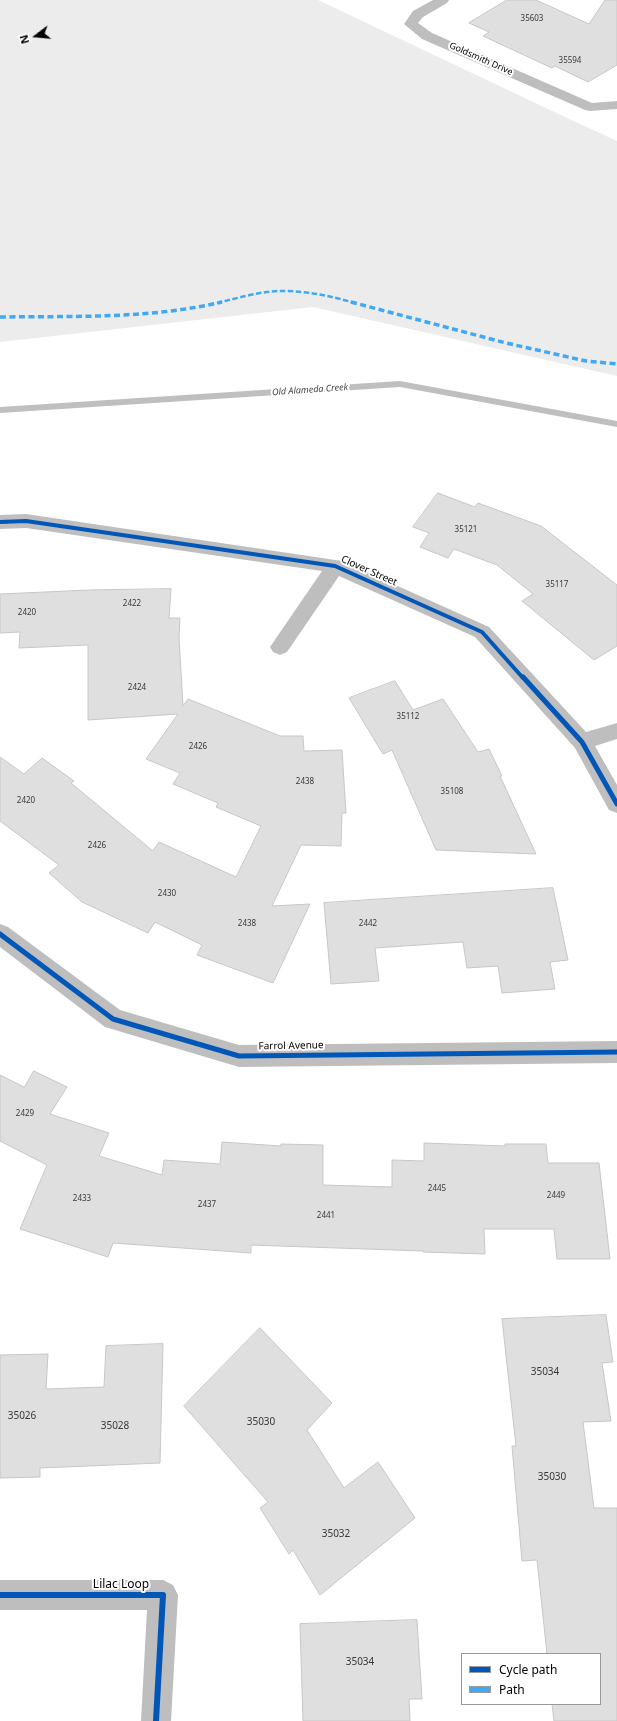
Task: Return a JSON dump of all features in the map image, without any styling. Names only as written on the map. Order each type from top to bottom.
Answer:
[{"type":"street","name":"Goldsmith Drive","points":[[442,0],[418,14],[411,24],[427,36],[590,107],[617,105]]},
{"type":"street","name":"Clover Street","points":[[0,522],[26,521],[335,566],[482,632],[582,742],[617,804]]},
{"type":"street","name":"Clover Street","points":[[280,647],[335,566]]},
{"type":"street","points":[[582,742],[617,731]]},
{"type":"street","name":"Farrol Avenue","points":[[0,934],[113,1019],[238,1056],[617,1052]]},
{"type":"street","name":"Lilac Loop","points":[[0,1594],[163,1595],[156,1721]]},
{"type":"shaded area","points":[[0,0],[318,0],[617,141],[617,376],[313,307],[0,342]]},
{"type":"building","points":[[507,0],[536,0],[589,24],[605,0],[617,0],[617,65],[588,82],[555,66],[552,68],[483,36],[489,32],[469,23]]},
{"type":"building","points":[[438,493],[475,507],[478,503],[541,526],[617,585],[617,646],[594,660],[522,601],[533,594],[497,565],[454,549],[448,558],[420,547],[429,533],[413,527]]},
{"type":"building","points":[[171,589],[169,618],[180,618],[179,637],[183,706],[188,699],[280,736],[303,736],[304,751],[342,750],[346,813],[342,813],[341,846],[301,845],[272,906],[310,904],[273,983],[197,955],[202,945],[155,922],[148,933],[82,902],[49,873],[59,865],[0,821],[0,757],[24,774],[42,758],[74,781],[71,783],[153,851],[159,842],[236,877],[261,826],[216,807],[218,803],[173,784],[180,773],[146,759],[178,714],[88,720],[88,645],[19,648],[20,632],[0,633],[0,594],[90,590]]},
{"type":"building","points":[[395,681],[413,710],[443,699],[478,752],[489,749],[536,854],[436,850],[392,750],[383,754],[349,698]]},
{"type":"building","points":[[553,888],[568,960],[550,962],[555,989],[502,993],[498,966],[467,968],[463,942],[375,948],[379,981],[331,984],[324,903]]},
{"type":"building","points":[[34,1071],[67,1087],[50,1114],[109,1133],[99,1156],[162,1175],[164,1160],[220,1164],[222,1142],[281,1146],[281,1144],[323,1145],[323,1185],[392,1187],[392,1160],[424,1161],[424,1143],[505,1146],[505,1144],[546,1144],[548,1163],[599,1163],[610,1259],[557,1259],[554,1229],[484,1229],[485,1254],[251,1245],[251,1253],[113,1243],[108,1257],[20,1229],[47,1165],[0,1141],[0,1075],[24,1087]]},
{"type":"building","points":[[606,1315],[613,1362],[602,1363],[611,1421],[583,1422],[594,1508],[617,1508],[617,1721],[554,1721],[552,1705],[601,1705],[601,1653],[547,1653],[537,1560],[522,1561],[512,1446],[516,1446],[502,1319]]},
{"type":"building","points":[[260,1328],[332,1403],[307,1430],[344,1488],[378,1462],[415,1518],[320,1595],[293,1550],[289,1554],[260,1508],[268,1502],[184,1406]]},
{"type":"building","points":[[163,1344],[160,1463],[40,1468],[40,1477],[0,1478],[0,1355],[48,1354],[46,1389],[104,1387],[106,1346]]},
{"type":"building","points":[[417,1620],[422,1699],[409,1699],[410,1721],[303,1721],[300,1624]]},
{"type":"waterway","name":"Old Alameda Creek","points":[[0,410],[400,384],[617,424]]},
{"type":"marked path","points":[[0,317],[121,315],[191,309],[240,297],[281,291],[327,295],[506,343],[586,361],[617,364]]},
{"type":"cycle path","points":[[0,522],[26,521],[335,566],[482,632],[582,742],[617,804]]},
{"type":"cycle path","points":[[0,934],[113,1019],[239,1056],[617,1052]]},
{"type":"cycle path","points":[[0,1595],[163,1595],[156,1721]]}]
